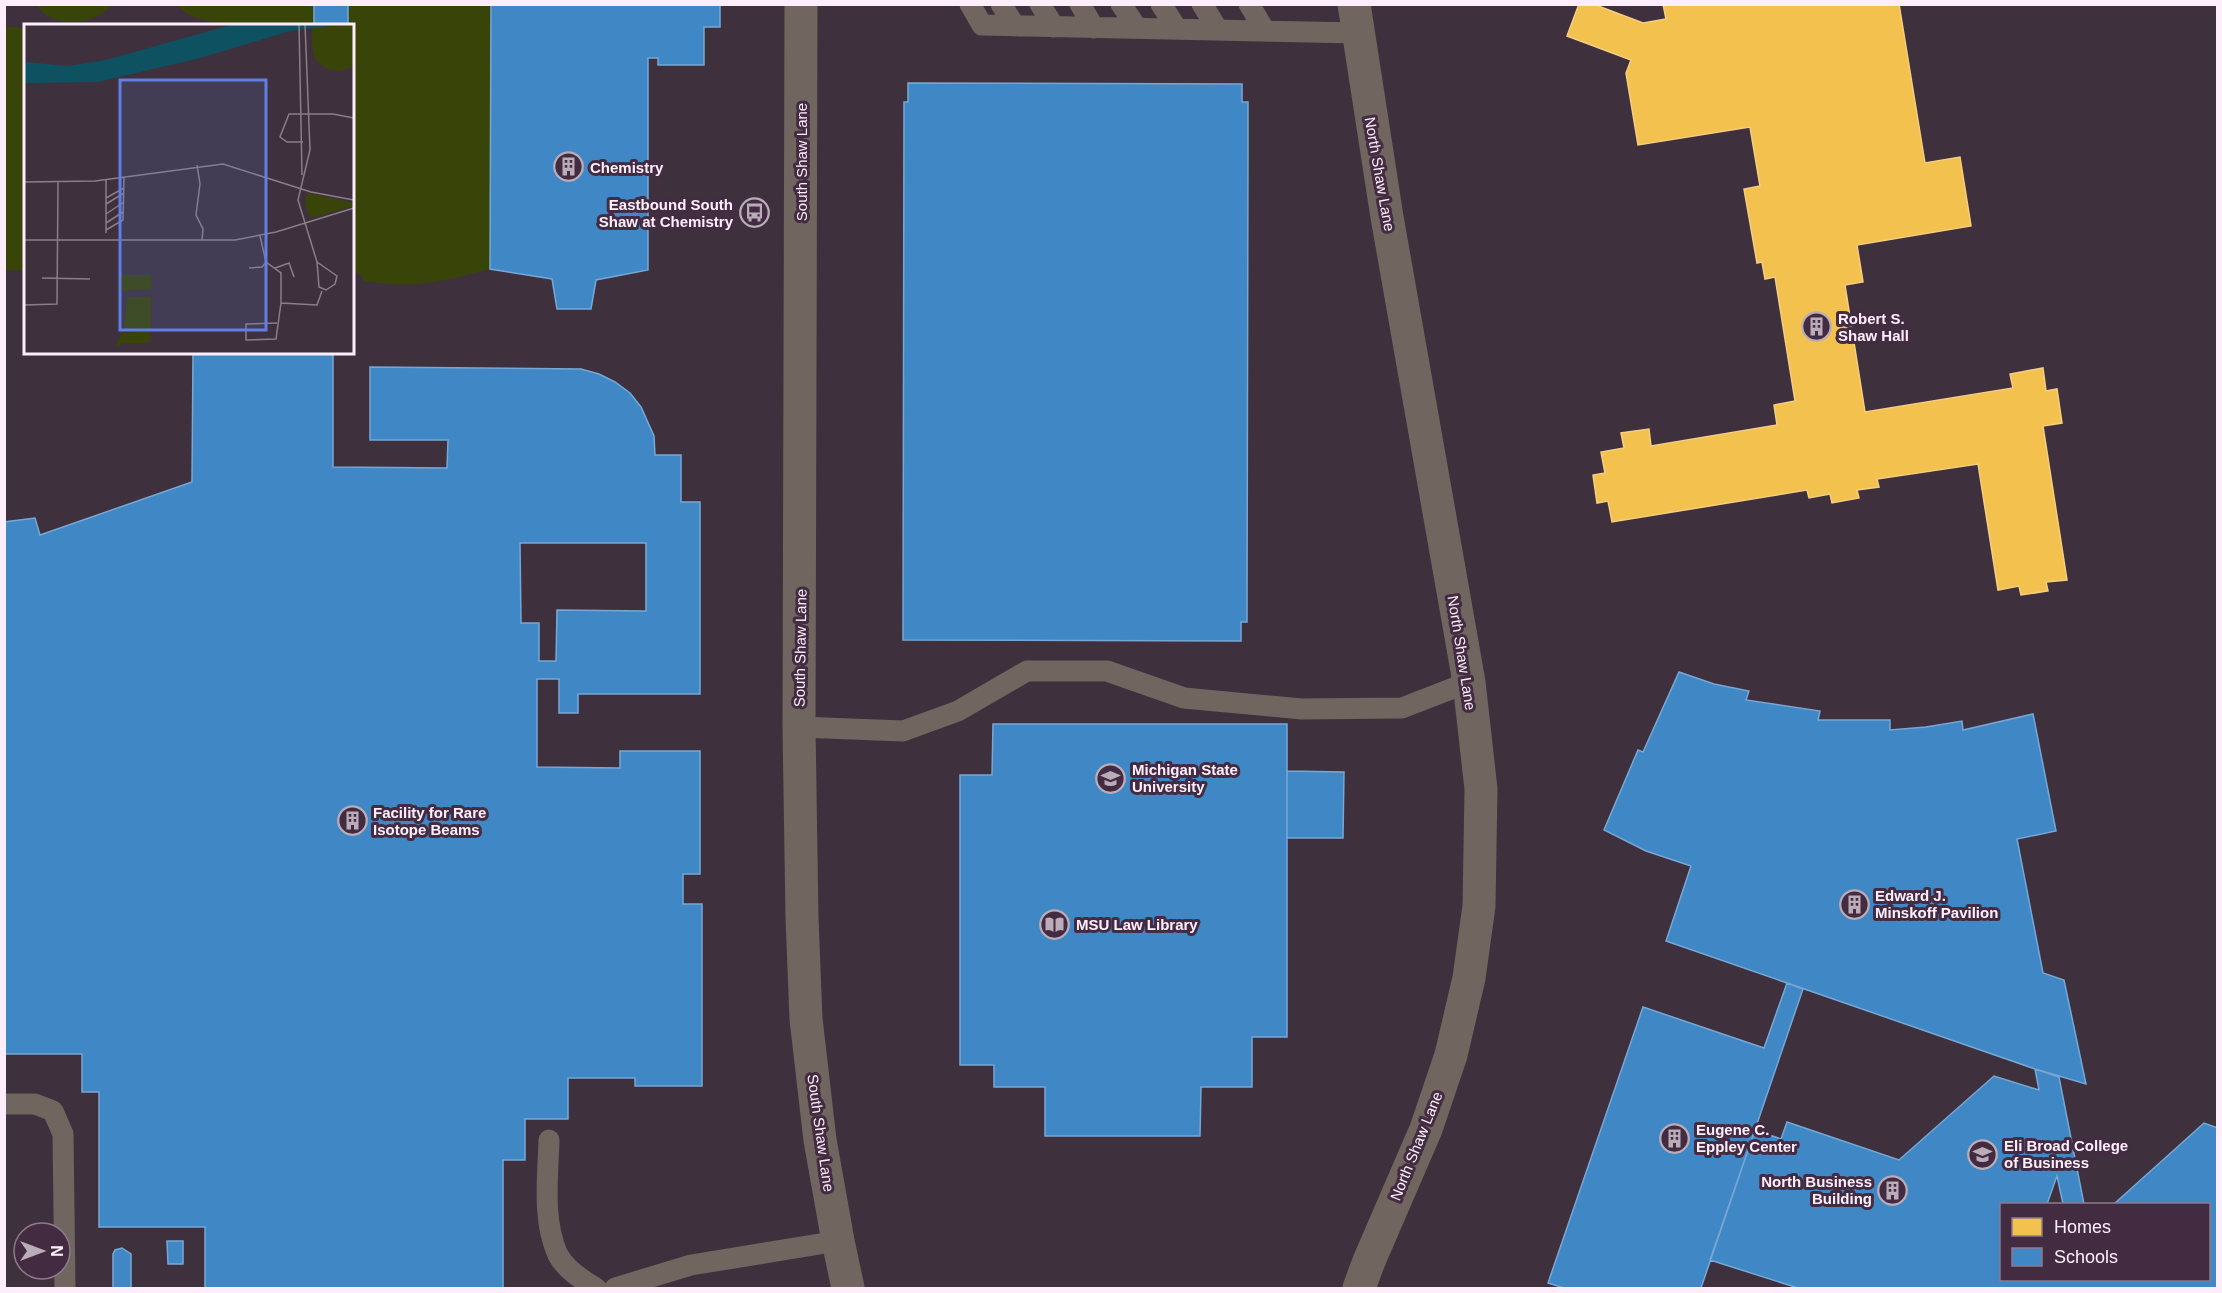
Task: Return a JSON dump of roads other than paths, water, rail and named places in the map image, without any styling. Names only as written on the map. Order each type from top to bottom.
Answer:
[{"type":"street","name":"South Shaw Lane","points":[[801,4],[799,727],[802,918],[806,1020],[820,1140],[848,1288]]},
{"type":"street","name":"North Shaw Lane","points":[[1356,19],[1389,228],[1469,682],[1481,789],[1479,906],[1469,978],[1451,1055],[1426,1129],[1359,1288]]},
{"type":"lane","points":[[970,4],[982,25],[1264,31],[1356,19]]},
{"type":"lane","points":[[1001,4],[1015,26]]},
{"type":"lane","points":[[1040,4],[1054,27]]},
{"type":"lane","points":[[1080,4],[1094,27]]},
{"type":"lane","points":[[1121,4],[1137,28]]},
{"type":"lane","points":[[1161,4],[1177,29]]},
{"type":"lane","points":[[1202,4],[1218,30]]},
{"type":"lane","points":[[1249,4],[1264,31]]},
{"type":"lane","points":[[799,727],[903,730],[958,711],[1027,671],[1107,671],[1184,698],[1302,710],[1402,708],[1469,682]]},
{"type":"lane","points":[[4,1104],[35,1104],[53,1111],[63,1134],[65,1288]]},
{"type":"lane","points":[[549,1140],[548,1215],[559,1255],[576,1275],[596,1288]]},
{"type":"lane","points":[[615,1288],[691,1265],[838,1241]]},
{"type":"place","name":"Chemistry","points":[[569,167]]},
{"type":"place","name":"Eastbound South Shaw at Chemistry","points":[[754,213]]},
{"type":"place","name":"Robert S. Shaw Hall","points":[[1817,327]]},
{"type":"place","name":"Michigan State University","points":[[1111,778]]},
{"type":"place","name":"Facility for Rare Isotope Beams","points":[[352,821]]},
{"type":"place","name":"Edward J. Minskoff Pavilion","points":[[1854,904]]},
{"type":"place","name":"MSU Law Library","points":[[1055,924]]},
{"type":"place","name":"Eugene C. Eppley Center","points":[[1675,1138]]},
{"type":"place","name":"Eli Broad College of Business","points":[[1983,1154]]},
{"type":"place","name":"North Business Building","points":[[1893,1190]]}]
